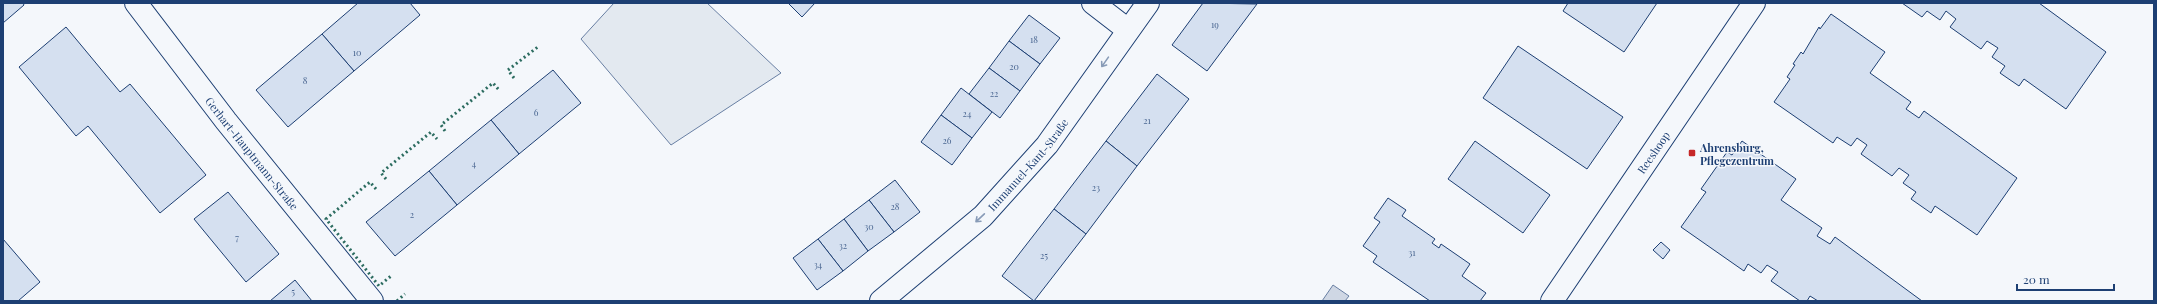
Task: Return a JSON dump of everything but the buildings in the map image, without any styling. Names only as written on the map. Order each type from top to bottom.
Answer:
[{"type":"street","name":"Gerhart-Hauptmann-Straße","points":[[136,3],[226,121],[372,301]]},
{"type":"street","points":[[1094,3],[1128,30]]},
{"type":"street","name":"Immanuel-Kant-Straße","points":[[881,301],[983,216],[1047,145],[1148,3]]},
{"type":"street","name":"Reeshoop","points":[[1552,301],[1754,3]]},
{"type":"shaded area","points":[[614,3],[707,3],[781,73],[671,145],[581,39]]},
{"type":"shaded area","points":[[1333,285],[1349,296],[1345,301],[1322,301]]},
{"type":"hedge","points":[[514,78],[508,70],[539,46]]},
{"type":"hedge","points":[[445,131],[441,125],[493,83],[499,90]]},
{"type":"hedge","points":[[386,179],[381,173],[431,132],[437,139]]},
{"type":"hedge","points":[[376,189],[370,182],[326,219],[379,286],[391,276]]},
{"type":"hedge","points":[[397,301],[405,294]]},
{"type":"place","name":"Ahrensburg, Pflegezentrum","points":[[1692,153]]}]
